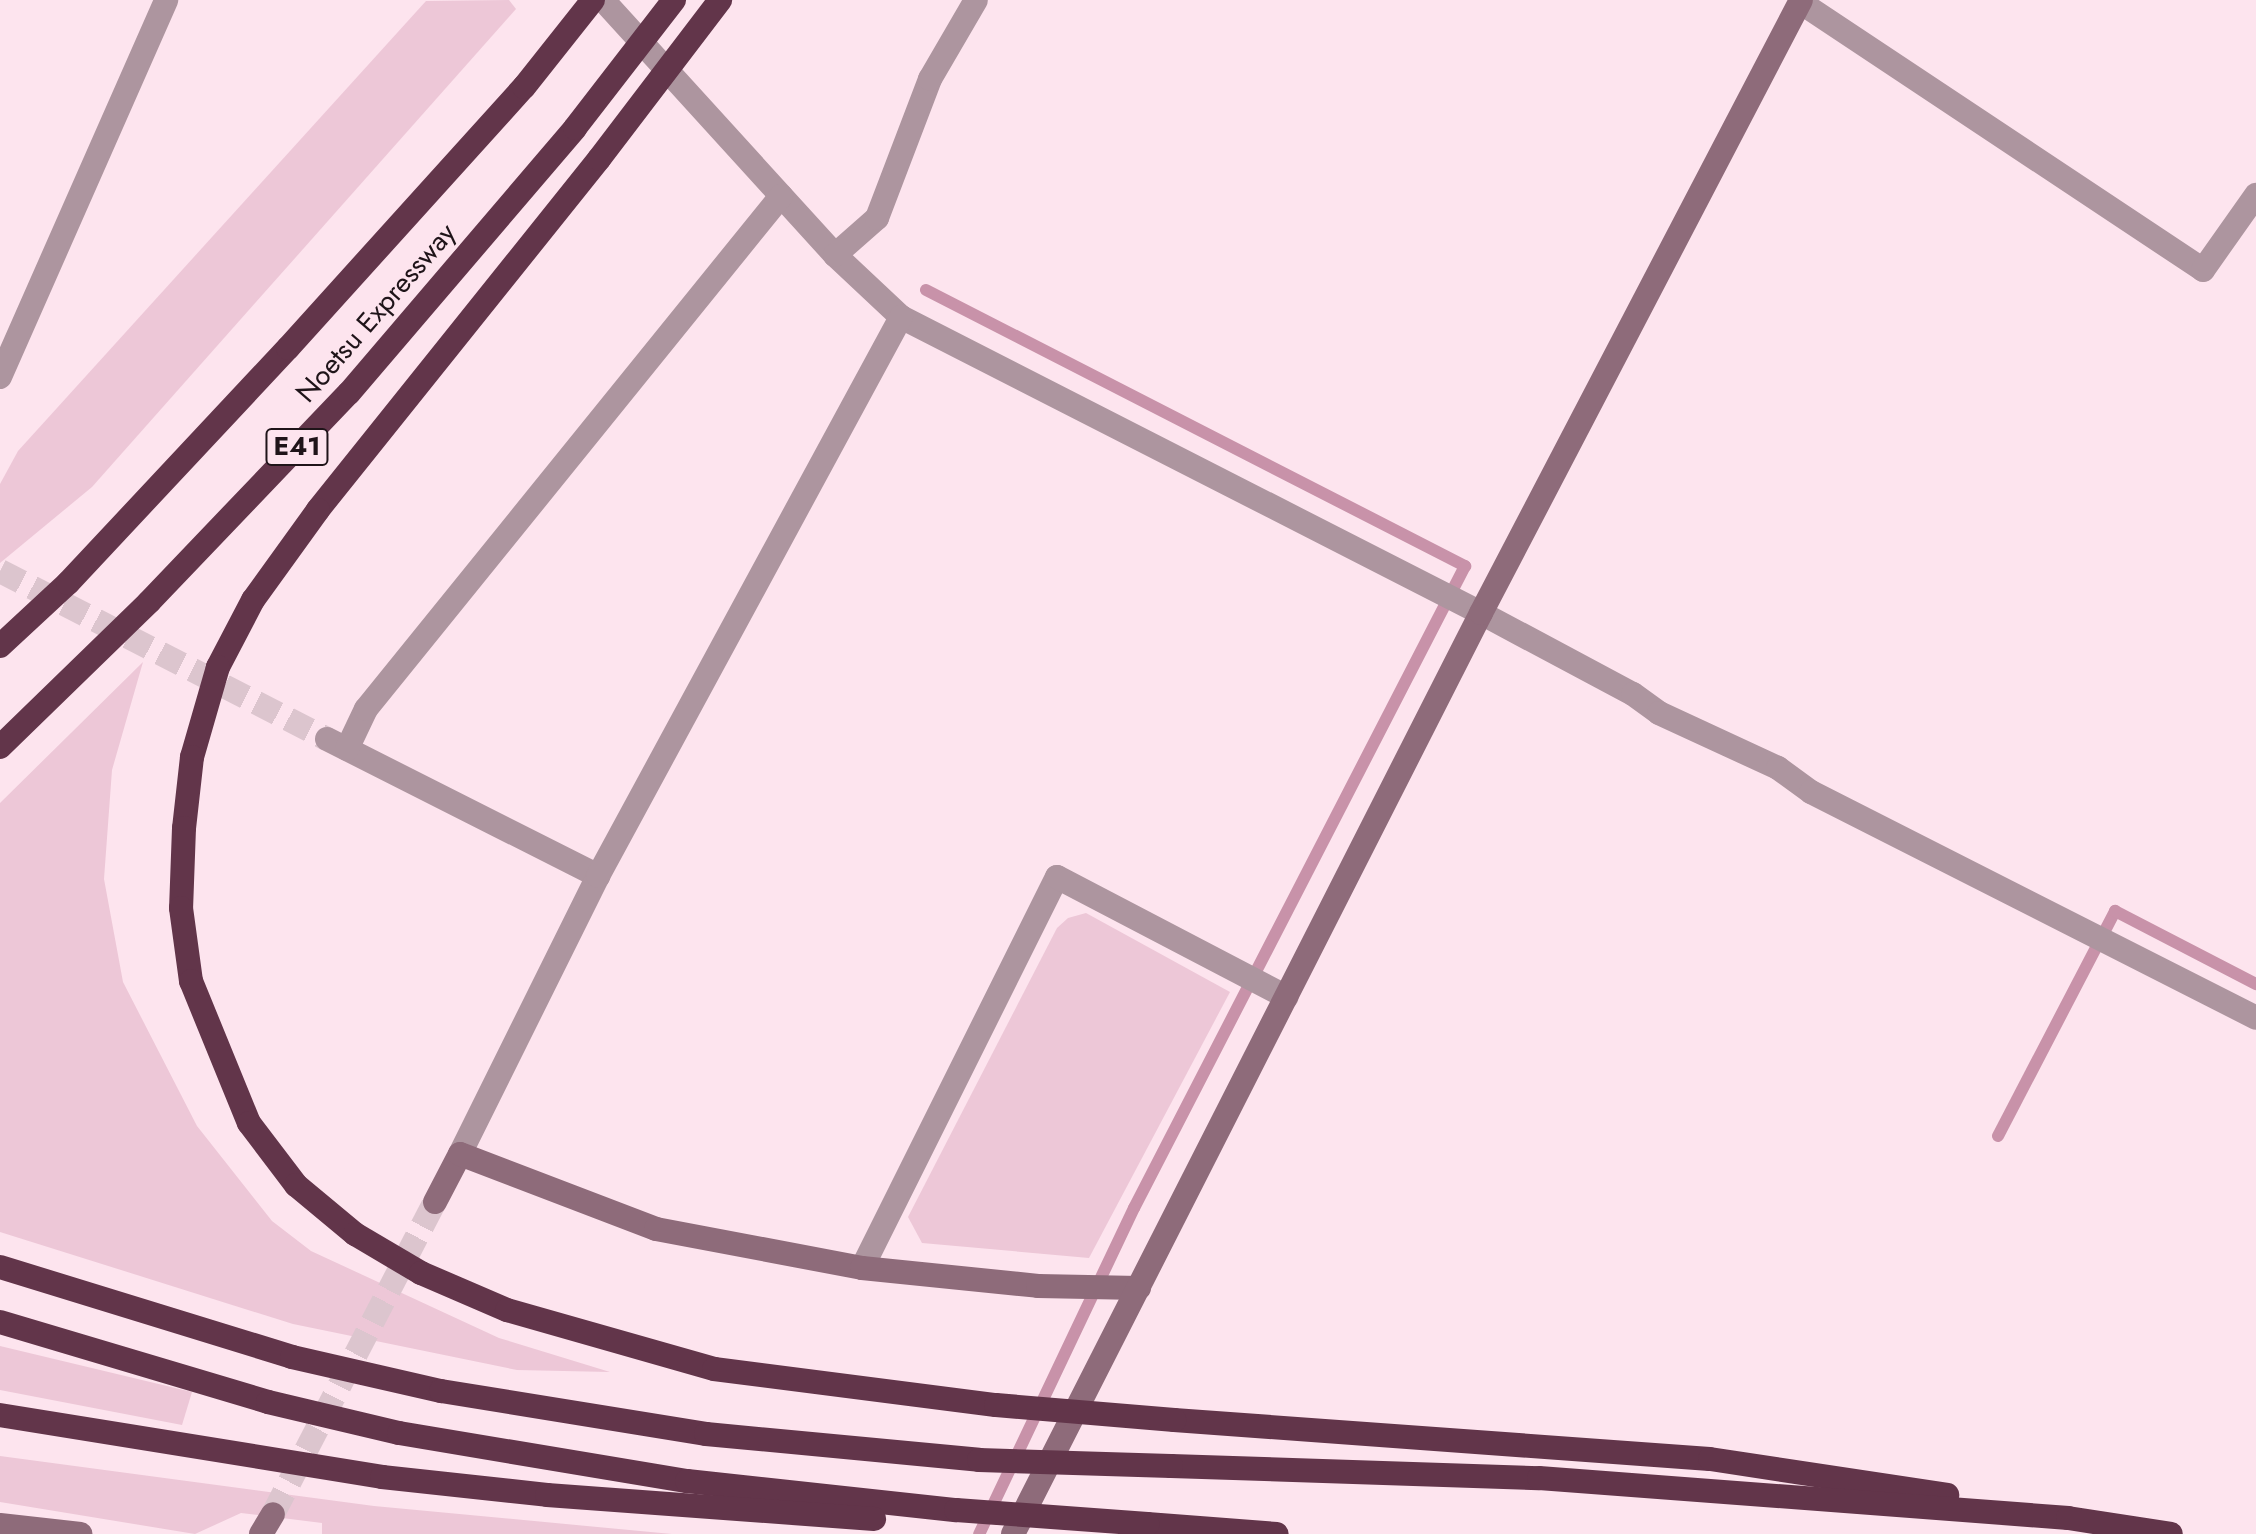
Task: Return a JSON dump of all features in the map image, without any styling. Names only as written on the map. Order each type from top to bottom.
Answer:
[{"type":"highway","name":"Noetsu Expressway","points":[[0,646],[89,561],[524,87],[593,0]]},
{"type":"highway","name":"Noetsu Expressway","points":[[0,747],[149,602],[349,393],[575,128],[674,0]]},
{"type":"highway","points":[[720,0],[599,159],[318,510],[253,600],[218,667],[192,757],[184,828],[181,908],[191,981],[249,1123],[296,1185],[355,1234],[421,1273],[507,1310],[714,1369],[996,1405],[1710,1459],[1893,1485],[2171,1534]]},
{"type":"highway","points":[[0,1267],[292,1357],[441,1391],[706,1434],[979,1460],[1539,1478],[2068,1518]]},
{"type":"highway","points":[[0,1322],[268,1402],[399,1433],[687,1481],[1108,1534]]},
{"type":"highway","points":[[0,1415],[245,1457],[547,1495],[1147,1524],[1277,1534]]},
{"type":"street","points":[[0,377],[166,0]]},
{"type":"street","points":[[603,0],[835,255],[901,317],[1481,613],[1633,694],[1659,713],[1778,768],[1811,792],[2256,1018]]},
{"type":"street","points":[[835,255],[877,218],[930,79],[976,0]]},
{"type":"street","points":[[1013,1534],[1481,613],[1801,1],[2203,270],[2256,195]]},
{"type":"street","points":[[598,876],[337,744],[781,196]]},
{"type":"street","points":[[435,1202],[598,876],[901,317]]},
{"type":"street","points":[[862,1268],[1057,877],[1287,997]]},
{"type":"street","points":[[460,1154],[656,1229],[862,1268],[1038,1286],[1139,1288]]},
{"type":"street","points":[[0,1525],[80,1534]]},
{"type":"shaded area","points":[[509,0],[516,9],[92,487],[0,563],[0,484],[18,451],[426,1]]},
{"type":"shaded area","points":[[143,662],[112,770],[104,879],[123,982],[197,1126],[272,1221],[311,1251],[499,1338],[610,1372],[517,1370],[293,1324],[0,1232],[0,803]]},
{"type":"shaded area","points":[[1086,913],[1230,992],[1089,1258],[922,1243],[908,1217],[1057,928],[1068,918]]},
{"type":"shaded area","points":[[0,1346],[192,1392],[182,1425],[0,1390]]},
{"type":"shaded area","points":[[0,1456],[374,1506],[672,1534],[322,1534],[322,1523],[241,1513],[195,1534],[0,1502]]},
{"type":"waterway","points":[[926,290],[1465,566],[1134,1208],[979,1534]]},
{"type":"waterway","points":[[1998,1136],[2115,911],[2256,984]]},
{"type":"tunnel","points":[[0,571],[327,739]]},
{"type":"tunnel","points":[[273,1514],[435,1202]]}]
